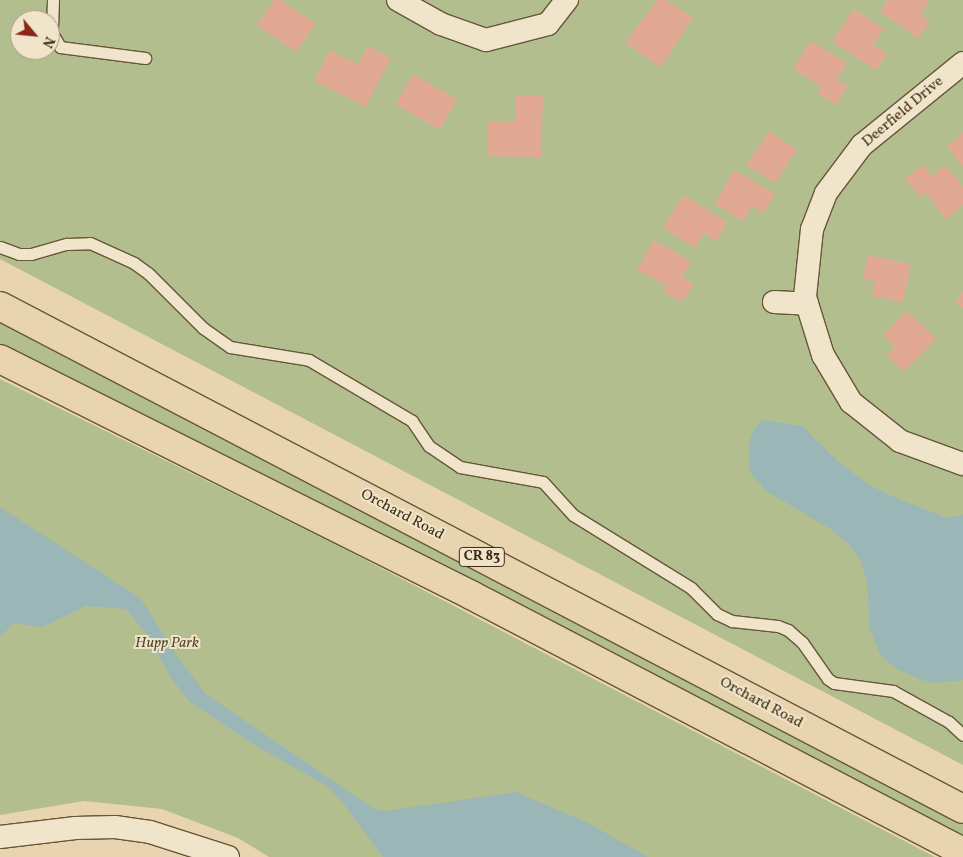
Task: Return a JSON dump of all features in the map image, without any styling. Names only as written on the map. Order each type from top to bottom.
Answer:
[{"type":"main road","name":"Orchard Road","points":[[0,306],[963,809]]},
{"type":"main road","name":"CR 83","points":[[0,359],[480,600],[963,852]]},
{"type":"street","points":[[398,0],[441,24],[486,40],[548,24],[567,0]]},
{"type":"street","name":"Deerfield Drive","points":[[963,63],[862,145],[826,193],[812,229],[805,298],[823,355],[851,402],[900,441],[963,464]]},
{"type":"street","points":[[774,302],[807,304]]},
{"type":"street","points":[[0,837],[75,828],[115,827],[150,832],[228,857]]},
{"type":"lane","points":[[53,0],[52,33],[60,46],[145,58]]},
{"type":"lane","points":[[0,247],[19,254],[31,254],[83,242],[134,263],[148,273],[203,328],[230,348],[309,360],[412,421],[429,446],[460,467],[543,482],[573,515],[691,588],[717,614],[732,622],[778,626],[788,630],[802,642],[828,679],[834,683],[893,691],[949,722],[963,735]]},
{"type":"green space","points":[[0,0],[963,0],[963,765],[0,259]]},
{"type":"green space","points":[[0,322],[963,823],[963,839],[376,532],[0,345]]},
{"type":"green space","name":"Hupp Park","points":[[0,379],[333,543],[935,857],[269,857],[238,838],[162,809],[84,801],[0,815]]},
{"type":"water","points":[[763,420],[802,426],[841,464],[873,487],[898,499],[947,518],[963,515],[963,680],[935,683],[921,680],[894,667],[880,654],[870,629],[867,582],[861,561],[850,546],[832,530],[765,490],[750,472],[749,442],[753,430]]},
{"type":"water","points":[[0,507],[141,599],[176,655],[206,694],[374,809],[386,811],[516,792],[588,823],[648,857],[383,857],[343,803],[327,786],[251,743],[189,701],[171,678],[149,637],[126,609],[86,606],[42,627],[14,623],[0,637]]},
{"type":"building","points":[[274,0],[281,0],[316,24],[296,52],[257,25]]},
{"type":"building","points":[[657,0],[666,0],[693,18],[661,67],[625,43]]},
{"type":"building","points":[[888,0],[930,0],[920,14],[930,21],[918,38],[880,12]]},
{"type":"building","points":[[854,9],[884,29],[873,45],[887,54],[876,70],[832,42]]},
{"type":"building","points":[[810,41],[847,63],[837,80],[848,86],[836,105],[817,93],[821,86],[793,69]]},
{"type":"building","points":[[368,46],[391,58],[366,107],[314,81],[330,50],[358,65]]},
{"type":"building","points":[[413,74],[457,100],[440,130],[396,104]]},
{"type":"building","points":[[516,95],[543,96],[541,157],[487,156],[487,121],[515,122]]},
{"type":"building","points":[[769,131],[797,150],[775,183],[747,164]]},
{"type":"building","points":[[963,133],[963,166],[947,146]]},
{"type":"building","points":[[922,165],[932,176],[945,165],[963,186],[963,205],[946,219],[925,192],[920,197],[905,179]]},
{"type":"building","points":[[734,170],[775,194],[764,213],[752,206],[743,221],[715,204]]},
{"type":"building","points":[[683,195],[728,222],[716,241],[704,233],[696,248],[663,228]]},
{"type":"building","points":[[653,240],[691,261],[682,277],[693,284],[683,302],[663,292],[667,286],[637,270]]},
{"type":"building","points":[[868,255],[911,264],[903,302],[872,296],[875,281],[863,278]]},
{"type":"building","points":[[963,291],[963,308],[955,303]]},
{"type":"building","points":[[907,311],[936,339],[904,371],[886,355],[895,347],[883,335]]}]
